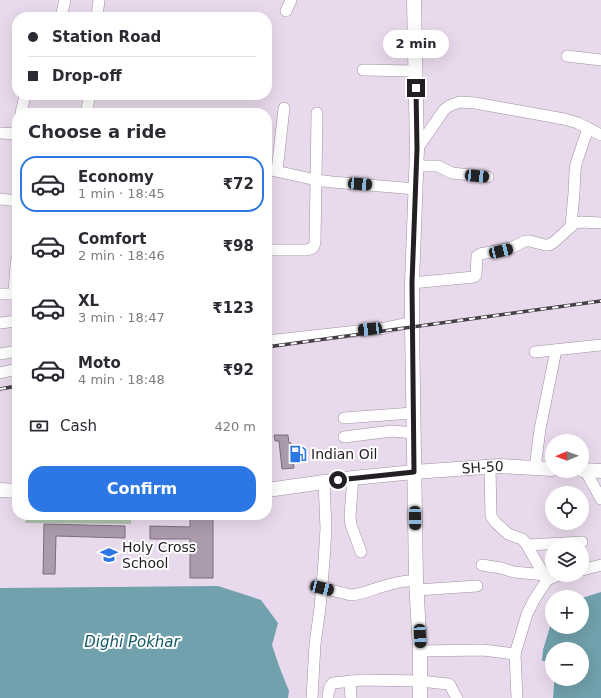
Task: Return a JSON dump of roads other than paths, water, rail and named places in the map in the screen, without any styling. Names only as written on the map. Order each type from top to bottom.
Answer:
[{"type":"main road","points":[[414,0],[417,166],[412,283],[412,345],[416,585],[420,651],[420,698]]},
{"type":"main road","name":"SH-50","points":[[272,489],[353,478],[414,472],[499,466],[545,469]]},
{"type":"main road","points":[[589,470],[601,471]]},
{"type":"main road","points":[[0,490],[12,491]]},
{"type":"street","points":[[62,12],[65,0]]},
{"type":"street","points":[[98,12],[99,0]]},
{"type":"street","points":[[286,11],[291,0]]},
{"type":"street","points":[[567,56],[601,60]]},
{"type":"street","points":[[363,70],[415,71]]},
{"type":"street","points":[[417,149],[444,110],[449,106],[460,102],[475,103],[564,119],[578,123],[601,135]]},
{"type":"street","points":[[284,108],[272,170],[316,180],[416,189]]},
{"type":"street","points":[[272,250],[306,250],[314,247],[317,113]]},
{"type":"street","points":[[570,226],[576,164],[588,128]]},
{"type":"street","points":[[0,133],[12,134]]},
{"type":"street","points":[[417,166],[438,166],[452,173],[488,177]]},
{"type":"street","points":[[0,199],[12,200]]},
{"type":"street","points":[[412,283],[474,277],[476,274],[477,256],[480,254],[511,248],[525,241],[545,245],[549,244],[554,242],[575,223],[601,223]]},
{"type":"street","points":[[0,294],[12,294]]},
{"type":"street","points":[[0,323],[12,322]]},
{"type":"street","points":[[272,340],[385,328],[412,322]]},
{"type":"street","points":[[536,352],[601,346]]},
{"type":"street","points":[[535,468],[540,429],[556,350]]},
{"type":"street","points":[[0,354],[12,352]]},
{"type":"street","points":[[0,373],[12,370]]},
{"type":"street","points":[[344,418],[414,413]]},
{"type":"street","points":[[344,437],[392,431],[414,433]]},
{"type":"street","points":[[490,467],[491,516],[508,534],[522,539],[545,575]]},
{"type":"street","points":[[353,478],[350,516],[361,552]]},
{"type":"street","points":[[589,478],[601,499]]},
{"type":"street","points":[[312,698],[315,644],[322,588],[326,528],[324,482]]},
{"type":"street","points":[[526,545],[545,544]]},
{"type":"street","points":[[482,565],[545,577]]},
{"type":"street","points":[[589,568],[601,565]]},
{"type":"street","points":[[517,698],[515,654],[527,614],[545,579]]},
{"type":"street","points":[[322,588],[356,595],[387,585],[477,586]]},
{"type":"street","points":[[420,651],[483,650],[515,654]]},
{"type":"street","points":[[328,698],[330,686],[333,683],[362,680],[420,681],[450,685],[457,698]]},
{"type":"street","points":[[350,681],[351,698]]},
{"type":"water","name":"Dighi Pokhar","points":[[218,586],[261,600],[278,623],[272,645],[289,691],[288,698],[0,698],[0,588]]},
{"type":"water","points":[[601,592],[601,698],[553,698],[554,686],[589,686],[589,642],[545,642],[548,634],[589,634],[589,596]]},
{"type":"water","points":[[545,643],[545,661],[542,661]]},
{"type":"railway","points":[[272,346],[601,301]]},
{"type":"railway","points":[[0,389],[12,387]]},
{"type":"place","name":"Indian Oil","points":[[298,454]]},
{"type":"place","name":"Holy Cross School","points":[[109,555]]}]
